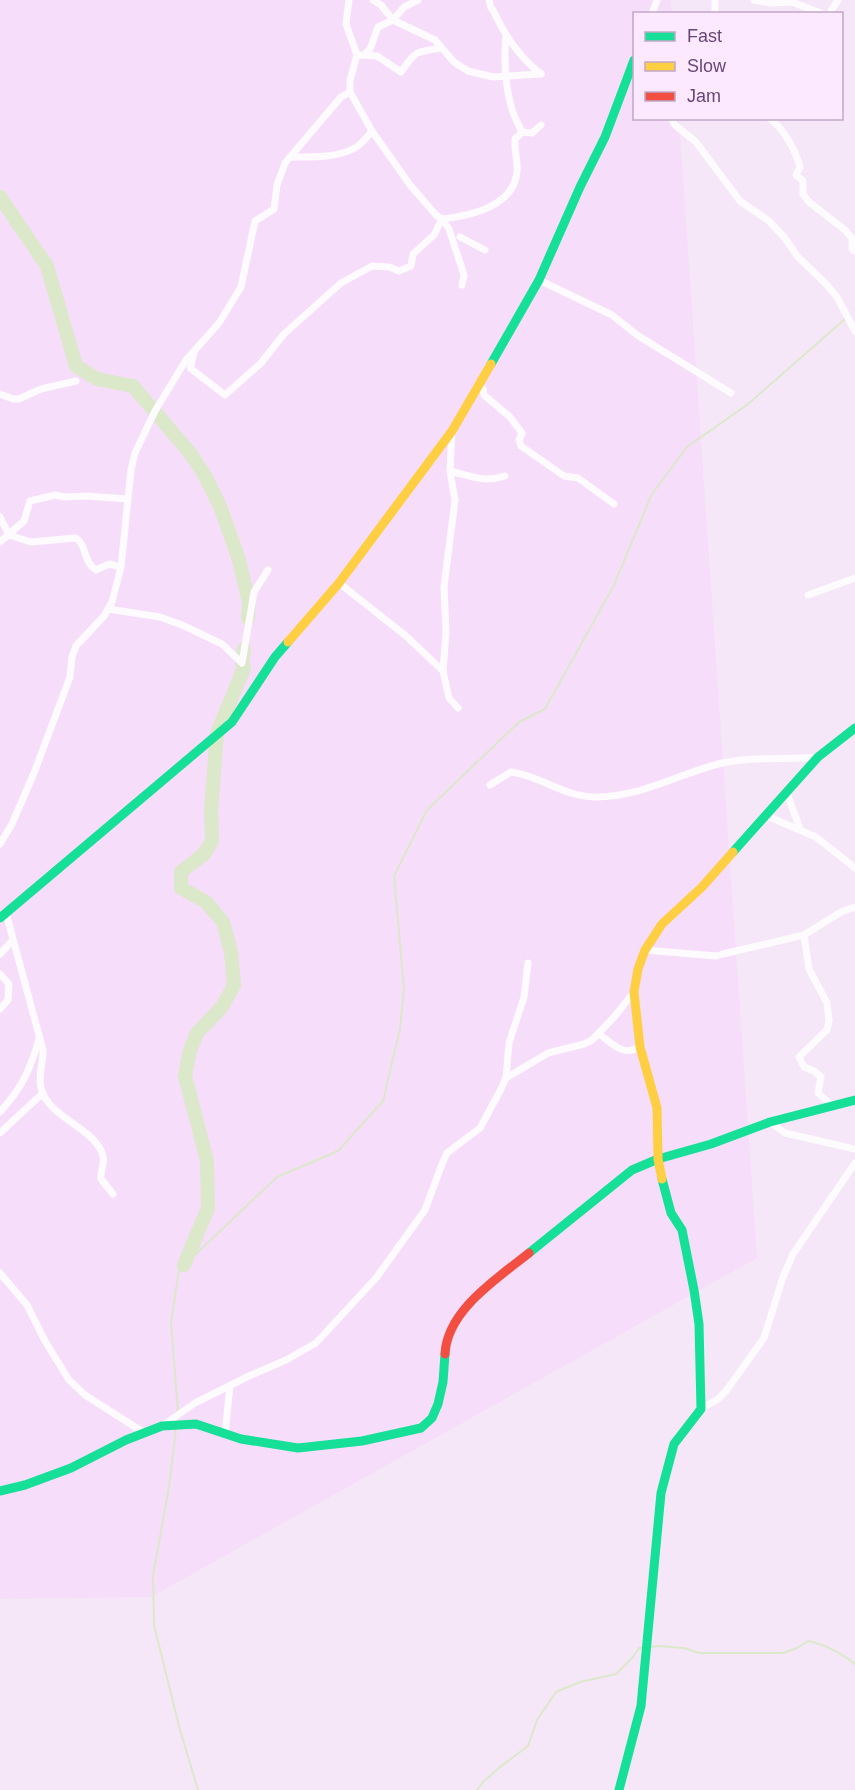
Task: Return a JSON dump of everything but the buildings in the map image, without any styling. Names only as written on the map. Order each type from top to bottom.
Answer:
[{"type":"street","points":[[348,0],[346,24],[361,55]]},
{"type":"street","points":[[373,0],[381,5],[393,20],[435,40],[454,62],[468,71],[487,77],[541,75],[531,67],[506,35],[489,0]]},
{"type":"street","points":[[418,0],[404,7],[393,20],[378,27],[370,49],[361,55],[350,80],[350,92],[372,131],[416,192],[442,219],[451,235],[464,275],[462,285]]},
{"type":"street","points":[[754,0],[772,3],[792,2],[818,12]]},
{"type":"street","points":[[506,35],[507,76],[511,106],[522,132]]},
{"type":"street","points":[[361,55],[377,56],[401,72],[413,54],[441,48]]},
{"type":"street","points":[[112,1194],[101,1179],[104,1160],[99,1147],[53,1107],[43,1093],[40,1080],[43,1050],[13,940],[3,916],[232,722],[275,657],[339,583],[452,432],[539,280],[605,136],[633,63]]},
{"type":"street","points":[[0,844],[12,824],[34,773],[70,676],[76,646],[104,616],[117,586],[131,470],[142,436],[186,360],[219,323],[241,286],[255,220],[274,209],[277,185],[285,163],[335,104],[350,92]]},
{"type":"street","points":[[672,120],[696,142],[740,201],[769,221],[798,257],[825,283],[837,297],[855,330]]},
{"type":"street","points":[[771,120],[788,139],[796,155],[800,167],[796,175],[803,181],[803,195],[845,230],[852,238],[852,249],[855,251]]},
{"type":"street","points":[[522,132],[532,133],[541,125]]},
{"type":"street","points":[[290,157],[312,157],[347,151],[362,142],[372,131]]},
{"type":"street","points":[[442,219],[468,216],[499,202],[510,191],[517,174],[515,139],[522,132]]},
{"type":"street","points":[[195,348],[190,368],[225,395],[261,363],[284,334],[341,283],[372,266],[389,267],[399,271],[411,266],[413,254],[434,235],[442,219]]},
{"type":"street","points":[[460,237],[475,247],[485,250]]},
{"type":"street","points":[[539,280],[612,315],[637,335],[731,393]]},
{"type":"street","points":[[0,394],[20,399],[41,389],[76,381]]},
{"type":"street","points":[[483,388],[484,395],[510,417],[522,433],[519,440],[521,446],[564,476],[578,478],[614,504]]},
{"type":"street","points":[[452,432],[450,471],[455,500],[444,587],[446,633],[443,671],[449,698],[458,708]]},
{"type":"street","points":[[450,471],[486,480],[505,476]]},
{"type":"street","points":[[0,542],[24,521],[30,501],[55,495],[128,499]]},
{"type":"street","points":[[0,517],[9,535],[31,542],[76,538],[81,541],[91,566],[96,570],[109,564],[121,567]]},
{"type":"street","points":[[108,609],[160,617],[182,625],[222,644],[242,663],[254,592],[268,570]]},
{"type":"street","points":[[808,595],[855,578]]},
{"type":"street","points":[[339,583],[406,636],[443,671]]},
{"type":"street","points":[[701,1409],[702,1356],[694,1290],[682,1230],[667,1205],[658,1159],[657,1108],[640,1047],[634,992],[645,950],[662,924],[702,887],[818,757],[855,728]]},
{"type":"street","points":[[490,785],[511,772],[568,793],[593,797],[617,795],[649,788],[717,764],[738,760],[818,757]]},
{"type":"street","points":[[787,793],[800,829]]},
{"type":"street","points":[[767,816],[816,837],[855,868]]},
{"type":"street","points":[[645,950],[716,956],[804,935],[841,912],[855,907]]},
{"type":"street","points":[[804,935],[809,969],[827,1003],[829,1021],[827,1030],[799,1057],[804,1068],[814,1071],[821,1077],[818,1093],[831,1105]]},
{"type":"street","points":[[0,954],[13,940]]},
{"type":"street","points":[[162,1426],[195,1403],[286,1360],[316,1343],[376,1278],[425,1210],[447,1153],[480,1128],[506,1078],[509,1043],[524,998],[528,963]]},
{"type":"street","points":[[0,974],[9,984],[8,1000],[0,1008]]},
{"type":"street","points":[[506,1078],[548,1053],[584,1044],[599,1034],[634,992]]},
{"type":"street","points":[[599,1034],[625,1051],[633,1051],[640,1047]]},
{"type":"street","points":[[0,1112],[24,1082],[39,1039]]},
{"type":"street","points":[[0,1133],[43,1093]]},
{"type":"street","points":[[0,1491],[71,1468],[143,1432],[162,1426],[196,1424],[241,1439],[298,1449],[362,1441],[421,1428],[432,1418],[438,1404],[443,1382],[444,1348],[458,1316],[470,1302],[632,1170],[658,1159],[711,1144],[770,1122],[855,1100]]},
{"type":"street","points":[[770,1122],[785,1132],[855,1149]]},
{"type":"street","points":[[619,1790],[641,1706],[661,1493],[674,1444],[701,1409],[718,1399],[726,1391],[764,1338],[783,1276],[793,1254],[855,1163]]},
{"type":"street","points":[[0,1273],[27,1305],[45,1341],[69,1380],[85,1395],[143,1432]]},
{"type":"street","points":[[225,1434],[230,1386]]},
{"type":"shaded area","points":[[0,0],[671,0],[672,12],[633,12],[633,120],[679,120],[757,1258],[151,1597],[0,1599]]},
{"type":"waterway","points":[[0,197],[47,266],[76,366],[97,379],[133,386],[190,453],[204,474],[220,506],[239,560],[249,603],[248,618]]},
{"type":"waterway","points":[[178,1412],[171,1322],[179,1270],[277,1177],[338,1151],[383,1101],[400,1029],[404,989],[394,876],[427,810],[519,722],[545,709],[613,587],[652,494],[687,447],[748,404],[845,319]]},
{"type":"waterway","points":[[184,1265],[208,1208],[207,1161],[185,1076],[190,1050],[197,1033],[222,1007],[234,985],[231,952],[223,922],[206,902],[181,888],[181,872],[204,854],[212,841],[211,809],[217,733],[244,668],[242,663],[244,649]]},
{"type":"waterway","points":[[176,1429],[169,1487],[153,1576],[154,1625],[180,1730],[198,1790]]},
{"type":"waterway","points":[[649,1647],[684,1648],[699,1653],[783,1653],[808,1641],[833,1650],[855,1664]]},
{"type":"waterway","points":[[477,1790],[500,1767],[528,1746],[537,1720],[556,1692],[580,1682],[616,1674],[639,1648],[643,1648]]},
{"type":"traffic: fast","points":[[491,364],[539,280],[605,137],[633,63]]},
{"type":"traffic: fast","points":[[0,918],[232,722],[275,657],[288,642]]},
{"type":"traffic: fast","points":[[733,852],[818,757],[855,728]]},
{"type":"traffic: fast","points":[[529,1253],[632,1170],[658,1159],[711,1144],[770,1122],[855,1100]]},
{"type":"traffic: fast","points":[[619,1790],[641,1706],[661,1493],[674,1444],[701,1409],[699,1324],[694,1290],[682,1230],[671,1213],[662,1179]]},
{"type":"traffic: fast","points":[[0,1491],[25,1485],[71,1468],[126,1440],[162,1426],[196,1424],[241,1439],[298,1448],[362,1441],[421,1428],[432,1418],[438,1404],[443,1382],[445,1354]]},
{"type":"traffic: slow","points":[[288,642],[339,583],[452,431],[491,364]]},
{"type":"traffic: slow","points":[[662,1179],[658,1159],[657,1108],[640,1047],[634,992],[638,969],[645,950],[662,924],[702,887],[733,852]]},
{"type":"traffic: jam","points":[[445,1354],[448,1338],[464,1309],[489,1284],[529,1253]]}]
